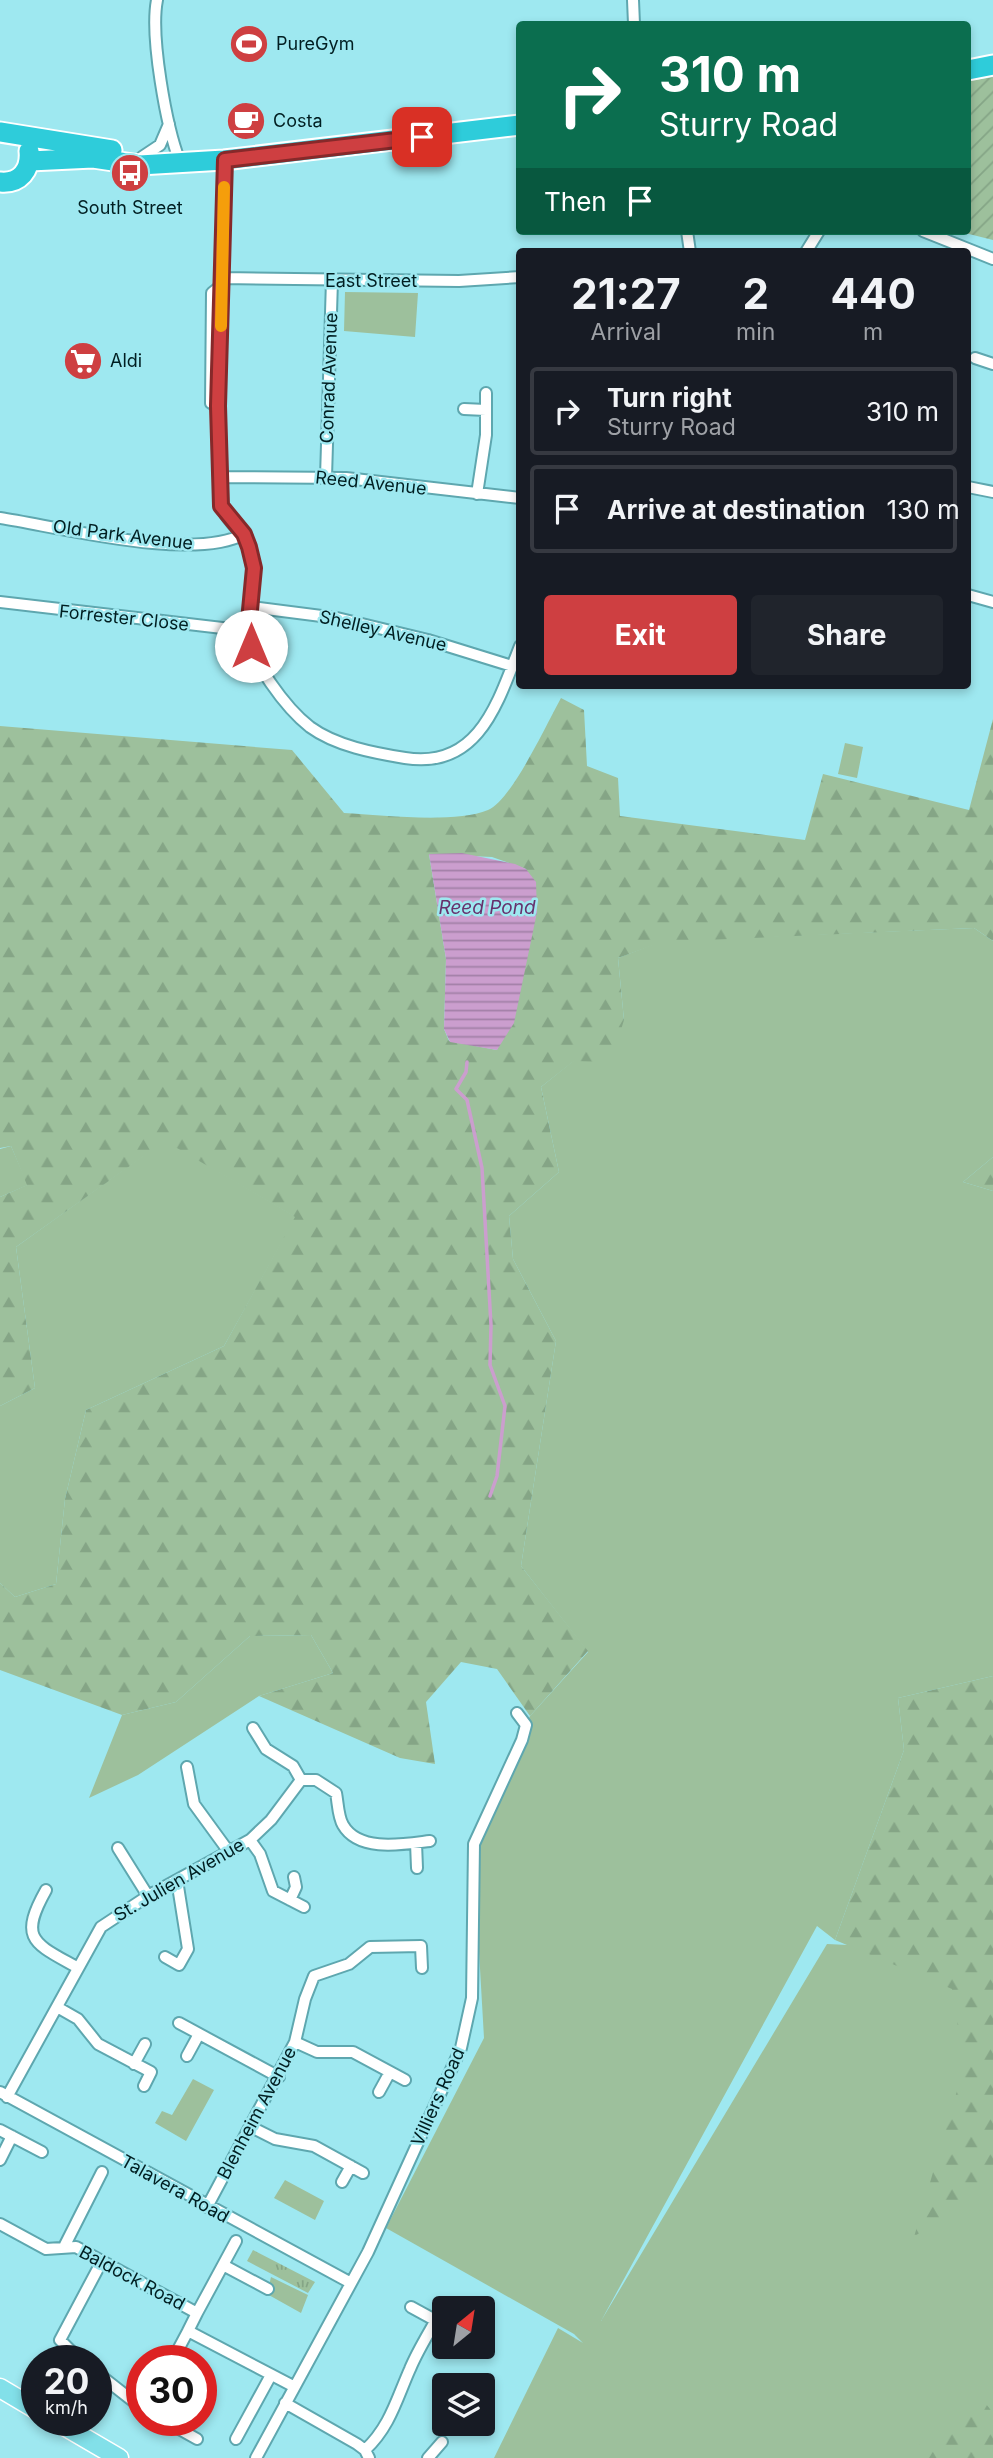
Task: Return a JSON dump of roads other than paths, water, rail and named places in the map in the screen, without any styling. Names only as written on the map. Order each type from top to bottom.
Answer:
[{"type":"highway","points":[[971,69],[993,65]]},
{"type":"highway","points":[[30,161],[93,158],[140,165],[225,160],[516,125]]},
{"type":"highway","points":[[0,132],[10,132],[21,138],[81,144],[175,162]]},
{"type":"highway","points":[[0,182],[20,178],[30,161],[21,138]]},
{"type":"main road","points":[[0,2388],[21,2400]]},
{"type":"main road","points":[[82,2436],[120,2458]]},
{"type":"street","points":[[157,0],[154,13],[175,162]]},
{"type":"street","points":[[632,0],[634,21]]},
{"type":"street","points":[[142,156],[160,145],[169,124]]},
{"type":"street","points":[[225,160],[218,406],[221,506],[244,534],[254,568],[248,631],[251,646],[269,681],[310,727],[364,751],[421,760],[456,753],[481,732],[516,656]]},
{"type":"street","points":[[933,235],[966,248]]},
{"type":"street","points":[[971,250],[993,259]]},
{"type":"street","name":"East Street","points":[[222,282],[459,281],[516,277]]},
{"type":"street","name":"Conrad Avenue","points":[[326,477],[332,280]]},
{"type":"street","points":[[975,358],[993,364]]},
{"type":"street","points":[[477,494],[486,435],[486,393]]},
{"type":"street","points":[[464,409],[486,410]]},
{"type":"street","name":"Reed Avenue","points":[[222,477],[326,477],[516,498]]},
{"type":"street","points":[[971,488],[993,492]]},
{"type":"street","name":"Old Park Avenue","points":[[0,518],[184,545],[218,543],[244,534]]},
{"type":"street","points":[[971,596],[993,602]]},
{"type":"street","name":"Forrester Close","points":[[0,602],[248,631]]},
{"type":"street","name":"Shelley Avenue","points":[[251,607],[337,618],[428,639],[512,666]]},
{"type":"street","name":"Villiers Road","points":[[256,2458],[351,2283],[461,2049],[472,1998],[474,1844],[522,1740],[526,1725],[517,1713]]},
{"type":"street","points":[[253,1728],[266,1749],[293,1766],[301,1780],[316,1780],[336,1793],[342,1824],[353,1835],[380,1845],[430,1842]]},
{"type":"street","points":[[187,1768],[194,1804],[229,1852]]},
{"type":"street","name":"St. Julien Avenue","points":[[3,2095],[102,1927],[148,1896],[250,1840],[271,1819],[301,1780]]},
{"type":"street","points":[[250,1840],[265,1864],[268,1885],[304,1907]]},
{"type":"street","points":[[416,1843],[417,1868]]},
{"type":"street","points":[[118,1847],[148,1896]]},
{"type":"street","points":[[290,1900],[296,1887],[294,1877]]},
{"type":"street","points":[[165,1956],[179,1965],[188,1949],[177,1880]]},
{"type":"street","points":[[46,1889],[31,1917],[34,1936],[44,1949],[78,1968]]},
{"type":"street","name":"Blenheim Avenue","points":[[207,2207],[279,2077],[295,2042],[305,1999],[314,1976],[327,1969],[349,1964],[370,1947],[421,1946],[422,1968]]},
{"type":"street","points":[[57,2007],[78,2019],[98,2044],[150,2073],[144,2086]]},
{"type":"street","points":[[179,2023],[279,2077]]},
{"type":"street","points":[[187,2056],[199,2034]]},
{"type":"street","points":[[295,2042],[317,2052],[353,2052],[405,2080]]},
{"type":"street","points":[[135,2064],[145,2044]]},
{"type":"street","points":[[379,2092],[390,2072]]},
{"type":"street","name":"Talavera Road","points":[[3,2095],[351,2283]]},
{"type":"street","points":[[251,2127],[275,2139],[314,2146],[363,2173]]},
{"type":"street","points":[[0,2130],[41,2152]]},
{"type":"street","points":[[0,2160],[12,2136]]},
{"type":"street","points":[[342,2182],[351,2166]]},
{"type":"street","points":[[65,2245],[102,2172]]},
{"type":"street","name":"Baldock Road","points":[[0,2224],[46,2249],[55,2250],[65,2245],[76,2247],[197,2313],[188,2331],[293,2386]]},
{"type":"street","points":[[197,2313],[236,2241]]},
{"type":"street","points":[[65,2345],[60,2340],[102,2261]]},
{"type":"street","points":[[223,2265],[268,2289]]},
{"type":"street","points":[[411,2307],[432,2318]]},
{"type":"street","points":[[181,2345],[188,2331]]},
{"type":"street","points":[[285,2403],[367,2454],[394,2409],[409,2371],[432,2335]]},
{"type":"street","points":[[236,2439],[271,2375]]},
{"type":"street","points":[[192,2436],[197,2439]]},
{"type":"street","points":[[428,2458],[442,2442]]},
{"type":"water","name":"Reed Pond","points":[[462,853],[515,864],[526,869],[536,882],[537,912],[514,1023],[497,1050],[450,1042],[444,1029],[446,959],[429,854]]},
{"type":"waterway","points":[[467,1062],[466,1072],[456,1089],[467,1100],[482,1168],[491,1325],[490,1365],[505,1406],[497,1476],[490,1496]]},
{"type":"place","name":"PureGym","points":[[249,44]]},
{"type":"place","name":"Costa","points":[[246,121]]},
{"type":"place","name":"South Street","points":[[130,173]]},
{"type":"place","name":"Aldi","points":[[83,361]]}]
